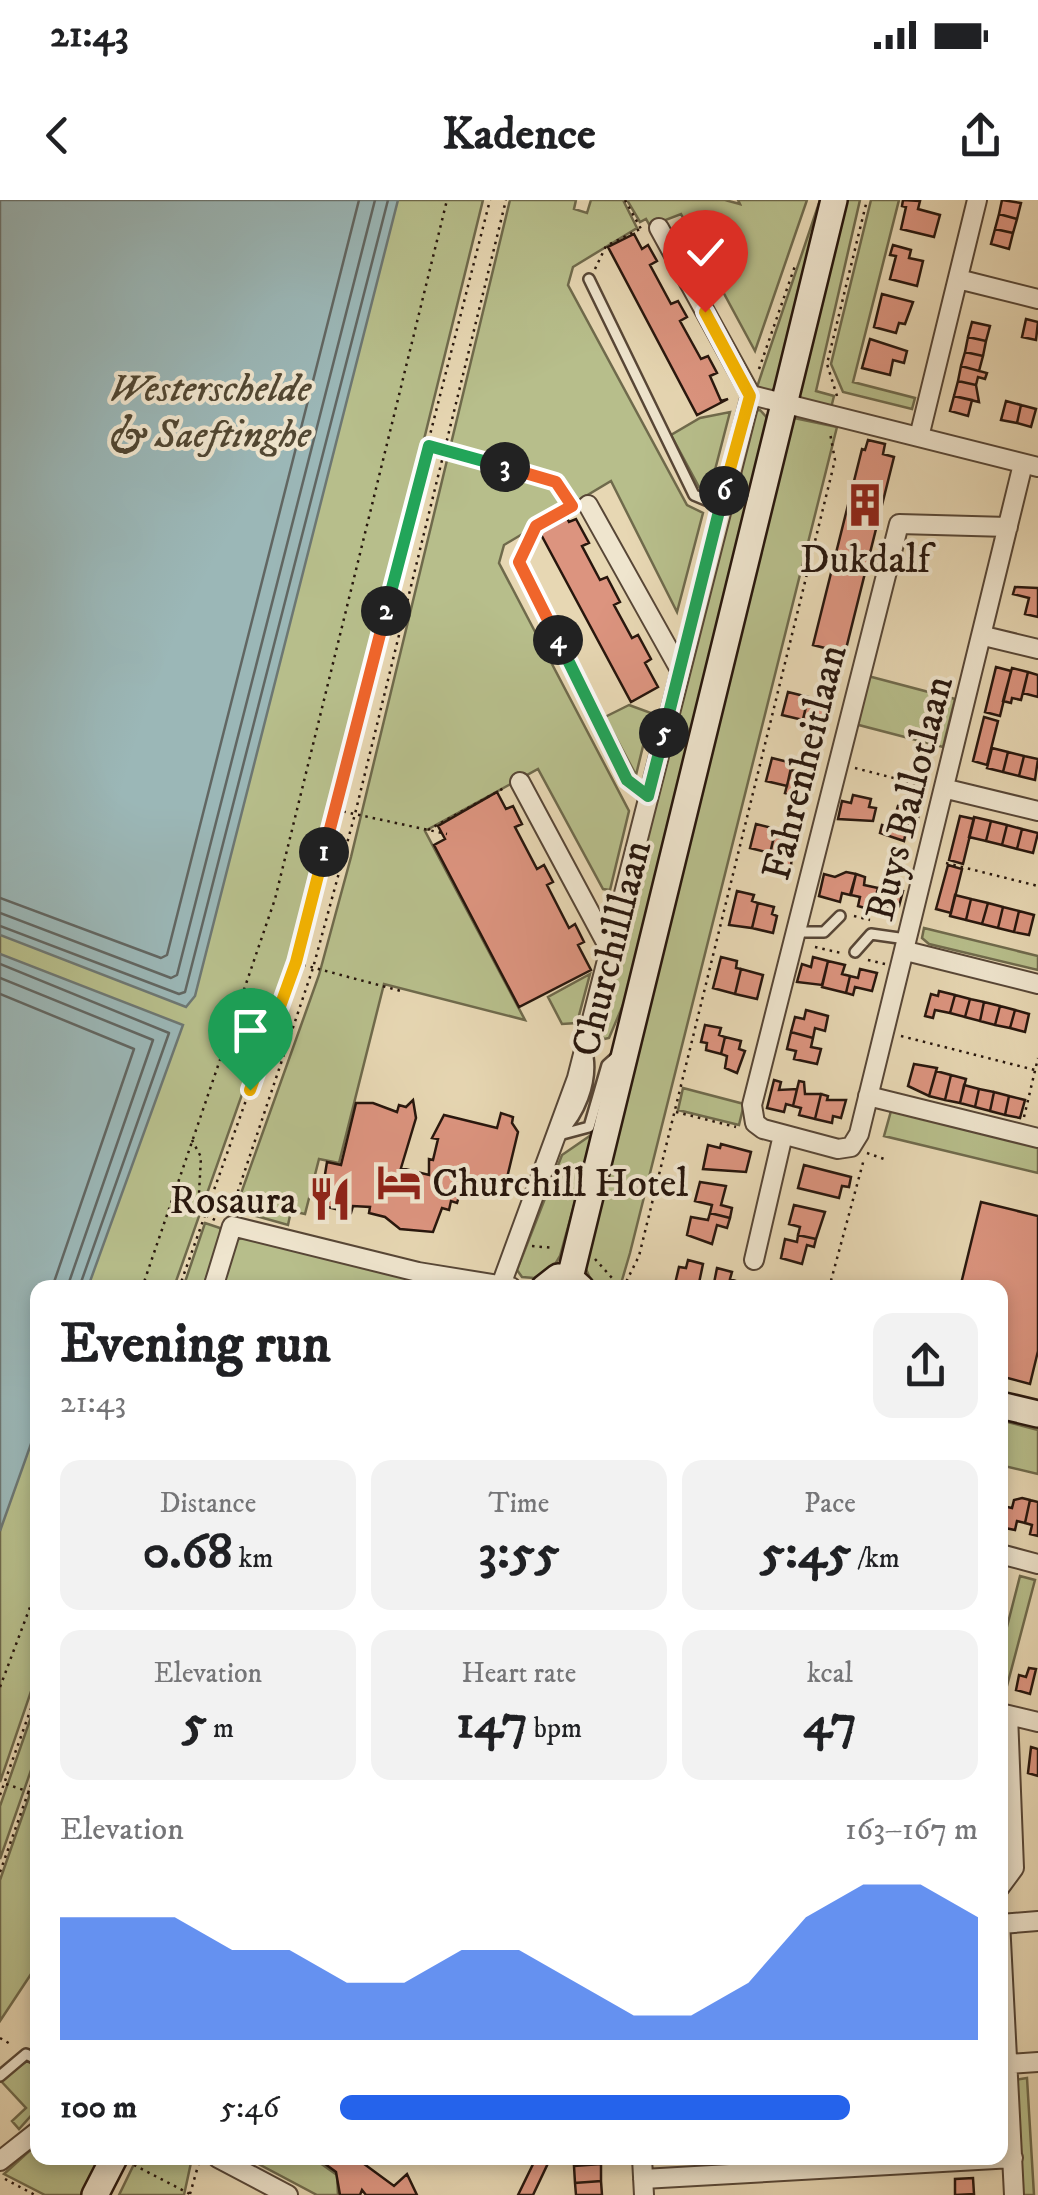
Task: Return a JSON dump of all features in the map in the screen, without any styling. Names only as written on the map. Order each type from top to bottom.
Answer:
[{"type":"main road","name":"Churchilllaan","points":[[577,1280],[623,1051],[834,200]]},
{"type":"main road","points":[[1008,1406],[1038,1414]]},
{"type":"main road","points":[[95,2195],[120,2165]]},
{"type":"street","points":[[919,437],[976,200]]},
{"type":"street","points":[[650,228],[750,396],[1030,466]]},
{"type":"street","points":[[958,279],[1038,299]]},
{"type":"street","name":"Churchilllaan","points":[[508,1280],[559,1135],[586,1042],[750,396]]},
{"type":"street","name":"Buys Ballotlaan","points":[[783,1134],[838,1149],[851,1147],[908,945],[1008,527],[1030,466]]},
{"type":"street","points":[[588,506],[679,668]]},
{"type":"street","name":"Fahrenheitlaan","points":[[755,1124],[752,1105],[899,524],[1008,527]]},
{"type":"street","points":[[984,636],[1038,650]]},
{"type":"street","name":"Churchilllaan","points":[[520,782],[609,948]]},
{"type":"street","points":[[947,790],[1038,811]]},
{"type":"street","points":[[908,945],[1038,984]]},
{"type":"street","points":[[868,1096],[1029,1135]]},
{"type":"street","points":[[754,1260],[783,1134],[755,1124]]},
{"type":"street","points":[[215,1280],[232,1226]]},
{"type":"street","name":"Churchilllaan","points":[[232,1226],[416,1280]]},
{"type":"street","points":[[1008,1556],[1038,1564]]},
{"type":"street","points":[[1008,1715],[1038,1722]]},
{"type":"street","points":[[1008,1776],[1014,1868],[1008,1876]]},
{"type":"street","points":[[1008,1922],[1038,1921]]},
{"type":"street","points":[[1008,2056],[1014,2195]]},
{"type":"street","points":[[1009,2064],[1038,2062]]},
{"type":"street","points":[[0,2162],[30,2138]]},
{"type":"street","points":[[1008,2158],[1012,2158]]},
{"type":"street","points":[[231,2165],[288,2195]]},
{"type":"street","points":[[644,2187],[923,2165]]},
{"type":"lane","points":[[589,279],[694,494],[720,506]]},
{"type":"lane","points":[[519,562],[627,780],[648,796]]},
{"type":"lane","points":[[796,932],[824,932],[840,914]]},
{"type":"lane","points":[[856,952],[871,934],[908,945]]},
{"type":"lane","points":[[559,1135],[589,1127],[607,1065],[623,1051]]},
{"type":"lane","points":[[0,2076],[26,2054],[30,2056]]},
{"type":"path","points":[[145,1280],[275,899],[447,200]]},
{"type":"path","points":[[182,1280],[296,962],[490,200]]},
{"type":"path","points":[[192,1140],[200,1157],[195,1193],[198,1212],[232,1226],[240,1176],[313,968],[355,814],[506,200]]},
{"type":"path","points":[[625,200],[634,218]]},
{"type":"path","points":[[627,1280],[639,1256],[835,460],[832,416],[838,392],[827,364],[867,200]]},
{"type":"path","points":[[589,279],[606,246],[650,228]]},
{"type":"path","points":[[750,396],[800,250]]},
{"type":"path","points":[[429,446],[556,482],[572,506],[536,526],[519,562]]},
{"type":"path","points":[[839,764],[947,790]]},
{"type":"path","points":[[428,830],[500,789]]},
{"type":"path","points":[[335,810],[446,834]]},
{"type":"path","points":[[930,858],[1038,886]]},
{"type":"path","points":[[840,914],[876,921]]},
{"type":"path","points":[[296,962],[401,991]]},
{"type":"path","points":[[885,1032],[1035,1070]]},
{"type":"path","points":[[1029,1135],[1038,1058]]},
{"type":"path","points":[[674,1112],[740,1128],[755,1124]]},
{"type":"path","points":[[831,1280],[866,1152],[888,1160]]},
{"type":"path","points":[[0,1687],[30,1607]]},
{"type":"path","points":[[0,1795],[30,1711]]},
{"type":"path","points":[[4,1783],[28,1792]]},
{"type":"path","points":[[0,1872],[30,1787]]},
{"type":"path","points":[[0,2038],[26,2054]]},
{"type":"path","points":[[131,2165],[190,2194],[197,2165]]},
{"type":"path","points":[[0,2176],[35,2195]]},
{"type":"green space","name":"Westerschelde & Saeftinghe","points":[[0,200],[483,200],[310,902],[176,1280],[30,1280],[30,1694],[0,1782]]},
{"type":"green space","points":[[510,200],[576,200],[574,209],[587,213],[591,200],[623,200],[637,228],[573,267],[568,285],[687,505],[703,513],[677,612],[611,481],[504,545],[499,563],[629,811],[610,890],[603,889],[538,769],[425,831],[525,1020],[384,984],[339,1163],[319,1159],[305,1214],[291,1211],[288,1225],[242,1212],[239,1199],[319,975]]},
{"type":"green space","points":[[627,200],[725,200],[740,204],[738,200],[807,200],[755,351],[681,214],[650,226],[646,219],[640,222]]},
{"type":"green space","points":[[820,200],[778,386],[771,391],[756,390]]},
{"type":"green space","points":[[841,200],[860,200],[816,391],[834,396],[831,408],[802,400],[799,395]]},
{"type":"green space","points":[[871,200],[899,200],[853,382],[915,398],[912,409],[843,392],[831,364]]},
{"type":"green space","points":[[760,410],[769,420],[631,986],[609,1038],[604,1039],[597,1030],[754,411]]},
{"type":"green space","points":[[730,412],[709,493],[699,487],[671,435],[700,418]]},
{"type":"green space","points":[[794,418],[837,427],[630,1253],[622,1280],[591,1280],[585,1267],[785,425]]},
{"type":"green space","points":[[868,676],[955,699],[943,747],[855,724]]},
{"type":"green space","points":[[629,705],[651,713],[636,775],[605,717]]},
{"type":"green space","points":[[924,928],[1038,956],[1038,970],[929,944],[922,938]]},
{"type":"green space","points":[[590,974],[577,1023],[562,1024],[548,997]]},
{"type":"green space","points":[[683,1088],[744,1104],[739,1125],[678,1110]]},
{"type":"green space","points":[[891,1111],[1038,1146],[1038,1173],[884,1136]]},
{"type":"green space","points":[[594,1133],[560,1256],[554,1266],[534,1278],[522,1277],[517,1270],[562,1155]]},
{"type":"green space","points":[[205,1223],[220,1228],[222,1235],[206,1280],[186,1280]]},
{"type":"green space","points":[[246,1237],[409,1277],[222,1280],[235,1240]]},
{"type":"green space","points":[[1008,1422],[1038,1430],[1038,1474],[1008,1467]]},
{"type":"green space","points":[[1020,1576],[1035,1580],[1008,1682],[1008,1623]]},
{"type":"green space","points":[[30,1720],[30,1773],[0,1859],[0,1806]]},
{"type":"green space","points":[[30,1794],[30,1976],[0,2021],[0,1880]]},
{"type":"green space","points":[[27,2061],[30,2063],[30,2117],[19,2129],[12,2121],[26,2108],[0,2080]]},
{"type":"green space","points":[[1027,2078],[1034,2195],[1021,2195],[1015,2080]]},
{"type":"green space","points":[[30,2150],[30,2165],[101,2165],[85,2195],[45,2195],[4,2174]]},
{"type":"green space","points":[[134,2165],[190,2165],[184,2195],[119,2195]]},
{"type":"green space","points":[[260,2165],[323,2165],[337,2175],[338,2195],[317,2195]]},
{"type":"water","name":"Westerschelde & Saeftinghe","points":[[0,200],[398,200],[195,996],[186,1007],[0,935]]},
{"type":"water","points":[[0,954],[183,1025],[91,1280],[30,1280],[30,1447],[0,1531]]},
{"type":"building","points":[[903,200],[920,201],[918,209],[940,215],[934,237],[901,229],[906,207],[902,206]]},
{"type":"building","points":[[1002,200],[1021,203],[1017,219],[999,214]]},
{"type":"building","points":[[999,214],[1017,219],[1013,233],[995,229]]},
{"type":"building","points":[[995,229],[1013,233],[1009,249],[991,244]]},
{"type":"building","points":[[634,234],[642,249],[648,245],[657,261],[650,265],[671,304],[678,301],[687,317],[680,321],[701,359],[708,356],[717,373],[710,376],[721,401],[728,399],[697,415],[608,247]]},
{"type":"building","points":[[893,245],[911,250],[909,258],[923,261],[917,286],[890,279],[896,256],[890,255]]},
{"type":"building","points":[[882,294],[913,302],[905,324],[899,323],[896,333],[874,327]]},
{"type":"building","points":[[1026,319],[1038,322],[1036,340],[1022,337]]},
{"type":"building","points":[[972,322],[990,326],[986,341],[968,337]]},
{"type":"building","points":[[968,337],[986,341],[983,356],[965,352]]},
{"type":"building","points":[[870,339],[907,351],[904,363],[893,360],[890,375],[862,368]]},
{"type":"building","points":[[965,352],[983,356],[979,371],[961,366]]},
{"type":"building","points":[[961,366],[987,373],[985,379],[978,377],[976,385],[958,381]]},
{"type":"building","points":[[958,381],[976,385],[979,402],[954,396]]},
{"type":"building","points":[[954,396],[972,400],[968,416],[950,411]]},
{"type":"building","points":[[1006,401],[1021,405],[1017,423],[1001,420]]},
{"type":"building","points":[[1021,405],[1036,409],[1031,427],[1017,423]]},
{"type":"building","name":"Dukdalf","points":[[868,440],[885,444],[883,454],[894,457],[845,653],[813,645],[862,449],[865,450]]},
{"type":"building","points":[[564,512],[569,522],[576,519],[589,543],[582,546],[600,580],[607,577],[620,602],[614,605],[632,638],[638,635],[651,659],[645,663],[658,687],[631,702],[537,527]]},
{"type":"building","points":[[1015,587],[1038,588],[1038,617],[1025,614],[1029,598],[1013,594]]},
{"type":"building","points":[[996,667],[1011,671],[1000,716],[985,712]]},
{"type":"building","points":[[1012,668],[1028,672],[1021,700],[1012,698],[1011,703],[1003,701]]},
{"type":"building","points":[[1028,672],[1038,675],[1038,697],[1023,693]]},
{"type":"building","points":[[788,692],[808,697],[803,720],[782,715]]},
{"type":"building","points":[[807,703],[828,708],[822,732],[801,727]]},
{"type":"building","points":[[984,717],[998,721],[987,765],[973,761]]},
{"type":"building","points":[[992,748],[1008,752],[1003,772],[987,768]]},
{"type":"building","points":[[1008,752],[1024,756],[1019,776],[1003,772]]},
{"type":"building","points":[[1024,756],[1038,759],[1035,780],[1019,776]]},
{"type":"building","points":[[772,758],[792,763],[787,786],[766,781]]},
{"type":"building","points":[[791,770],[811,775],[805,798],[785,793]]},
{"type":"building","points":[[497,792],[506,809],[513,806],[522,824],[515,827],[537,869],[544,865],[553,882],[547,885],[569,928],[575,924],[584,942],[578,945],[591,970],[519,1007],[434,845],[445,839],[438,826]]},
{"type":"building","points":[[853,795],[871,799],[869,807],[876,808],[873,821],[838,819],[842,801],[851,803]]},
{"type":"building","points":[[898,806],[920,811],[916,825],[908,822],[904,841],[880,833],[889,818],[894,819]]},
{"type":"building","points":[[960,816],[974,819],[963,864],[949,860]]},
{"type":"building","points":[[974,817],[991,821],[986,841],[969,837]]},
{"type":"building","points":[[991,821],[1007,825],[1002,845],[986,841]]},
{"type":"building","points":[[756,824],[776,829],[770,853],[750,848]]},
{"type":"building","points":[[1007,825],[1022,829],[1017,849],[1002,845]]},
{"type":"building","points":[[1022,829],[1038,833],[1033,853],[1017,849]]},
{"type":"building","points":[[774,836],[789,840],[787,847],[793,848],[790,874],[768,864]]},
{"type":"building","points":[[948,865],[962,869],[951,913],[936,909]]},
{"type":"building","points":[[846,872],[856,874],[850,895],[842,893],[840,902],[819,896],[824,874],[835,877]]},
{"type":"building","points":[[856,874],[865,877],[864,885],[878,888],[872,910],[858,906],[860,897],[851,895]]},
{"type":"building","points":[[878,888],[903,891],[899,906],[888,904],[886,913],[872,910]]},
{"type":"building","points":[[737,891],[754,895],[752,901],[758,903],[752,928],[729,925]]},
{"type":"building","points":[[955,895],[971,899],[966,920],[950,916]]},
{"type":"building","points":[[971,899],[988,903],[982,924],[966,920]]},
{"type":"building","points":[[758,903],[774,907],[772,914],[777,916],[773,933],[752,928]]},
{"type":"building","points":[[988,903],[1003,907],[998,928],[982,924]]},
{"type":"building","points":[[1003,907],[1019,911],[1014,932],[998,928]]},
{"type":"building","points":[[1019,911],[1034,915],[1029,935],[1014,932]]},
{"type":"building","points":[[721,957],[737,961],[736,968],[741,969],[735,994],[713,988]]},
{"type":"building","points":[[813,957],[828,961],[822,985],[797,982],[802,964],[811,967]]},
{"type":"building","points":[[828,961],[845,965],[842,974],[850,976],[846,993],[822,987]]},
{"type":"building","points":[[741,969],[763,975],[757,999],[735,994]]},
{"type":"building","points":[[860,969],[877,973],[872,991],[855,987],[853,995],[846,993],[850,976],[858,978]]},
{"type":"building","points":[[939,991],[955,995],[950,1013],[935,1010],[933,1018],[925,1016],[931,994],[938,996]]},
{"type":"building","points":[[955,995],[970,999],[965,1017],[950,1013]]},
{"type":"building","points":[[970,999],[984,1002],[980,1021],[965,1017]]},
{"type":"building","points":[[984,1002],[1000,1006],[995,1025],[980,1021]]},
{"type":"building","points":[[1000,1006],[1015,1010],[1010,1028],[995,1025]]},
{"type":"building","points":[[806,1010],[828,1016],[825,1031],[815,1028],[813,1038],[791,1032],[795,1017],[804,1019]]},
{"type":"building","points":[[1015,1010],[1029,1014],[1025,1032],[1010,1028]]},
{"type":"building","points":[[705,1025],[721,1028],[719,1035],[725,1037],[721,1054],[706,1050],[707,1043],[701,1042]]},
{"type":"building","points":[[791,1032],[813,1038],[811,1047],[821,1049],[817,1064],[794,1059],[796,1051],[787,1049]]},
{"type":"building","points":[[725,1037],[741,1041],[739,1049],[745,1051],[737,1073],[725,1068],[727,1056],[721,1054]]},
{"type":"building","points":[[914,1064],[937,1068],[929,1096],[908,1086]]},
{"type":"building","points":[[936,1071],[951,1075],[945,1100],[929,1096]]},
{"type":"building","points":[[951,1075],[966,1079],[960,1103],[945,1100]]},
{"type":"building","points":[[774,1080],[781,1082],[779,1090],[797,1089],[793,1106],[786,1104],[784,1112],[767,1108]]},
{"type":"building","points":[[799,1081],[804,1082],[805,1094],[821,1094],[815,1119],[799,1115],[801,1108],[793,1106]]},
{"type":"building","points":[[964,1085],[979,1089],[975,1107],[960,1103]]},
{"type":"building","points":[[979,1089],[994,1092],[990,1111],[975,1107]]},
{"type":"building","points":[[994,1092],[1009,1096],[1005,1115],[990,1111]]},
{"type":"building","points":[[821,1094],[828,1096],[827,1100],[846,1100],[841,1118],[833,1116],[832,1123],[815,1119]]},
{"type":"building","points":[[1009,1096],[1025,1100],[1020,1118],[1005,1115]]},
{"type":"building","points":[[413,1100],[416,1118],[401,1168],[429,1175],[429,1159],[433,1160],[438,1139],[432,1138],[444,1115],[497,1128],[501,1113],[513,1117],[518,1132],[505,1186],[457,1176],[453,1191],[460,1193],[457,1203],[451,1201],[449,1210],[442,1208],[433,1232],[400,1229],[385,1217],[369,1213],[370,1207],[353,1206],[351,1213],[320,1205],[327,1162],[341,1165],[356,1103],[373,1103],[397,1112],[399,1105],[406,1107]]},
{"type":"building","points":[[721,1144],[751,1152],[746,1172],[703,1169],[708,1145],[720,1148]]},
{"type":"building","points":[[804,1165],[851,1177],[849,1187],[842,1186],[839,1198],[798,1188]]},
{"type":"building","points":[[700,1182],[726,1186],[721,1205],[732,1208],[730,1218],[710,1213],[712,1205],[695,1201]]},
{"type":"building","points":[[981,1202],[1038,1216],[1038,1351],[1030,1384],[1008,1378],[1008,1280],[962,1280]]},
{"type":"building","points":[[794,1205],[825,1212],[816,1239],[798,1235],[800,1227],[789,1224]]},
{"type":"building","points":[[710,1213],[730,1218],[727,1228],[717,1225],[712,1244],[687,1235],[691,1217],[708,1220]]},
{"type":"building","points":[[798,1235],[816,1239],[814,1247],[807,1245],[802,1264],[781,1258],[785,1239],[797,1242]]},
{"type":"building","points":[[688,1260],[703,1264],[700,1280],[676,1280],[679,1267],[686,1268]]},
{"type":"building","points":[[717,1268],[732,1272],[733,1280],[715,1280]]},
{"type":"building","points":[[1014,1500],[1030,1500],[1025,1523],[1017,1521],[1015,1530],[1008,1529],[1008,1507],[1012,1508]]},
{"type":"building","points":[[1030,1500],[1038,1502],[1038,1536],[1030,1534],[1032,1525],[1025,1523]]},
{"type":"building","points":[[1029,1668],[1036,1669],[1030,1694],[1016,1690],[1019,1675],[1026,1677]]},
{"type":"building","points":[[1031,1747],[1038,1749],[1038,1776],[1028,1773]]},
{"type":"building","points":[[326,2165],[366,2165],[394,2186],[407,2174],[417,2195],[366,2195],[362,2190],[360,2195],[340,2195],[336,2172]]},
{"type":"building","points":[[533,2165],[547,2165],[533,2195],[518,2195]]},
{"type":"building","points":[[601,2165],[601,2181],[575,2183],[574,2166]]},
{"type":"building","points":[[973,2178],[974,2194],[955,2195],[955,2179]]},
{"type":"building","points":[[601,2181],[602,2195],[576,2195],[575,2183]]},
{"type":"place","name":"Dukdalf","points":[[865,505]]},
{"type":"place","name":"Churchill Hotel","points":[[399,1182]]},
{"type":"place","name":"Rosaura","points":[[330,1199]]},
{"type":"route","points":[[250,1090],[296,962],[429,446],[556,482],[572,506],[536,526],[519,562],[627,780],[648,796],[750,396],[705,312]]}]
